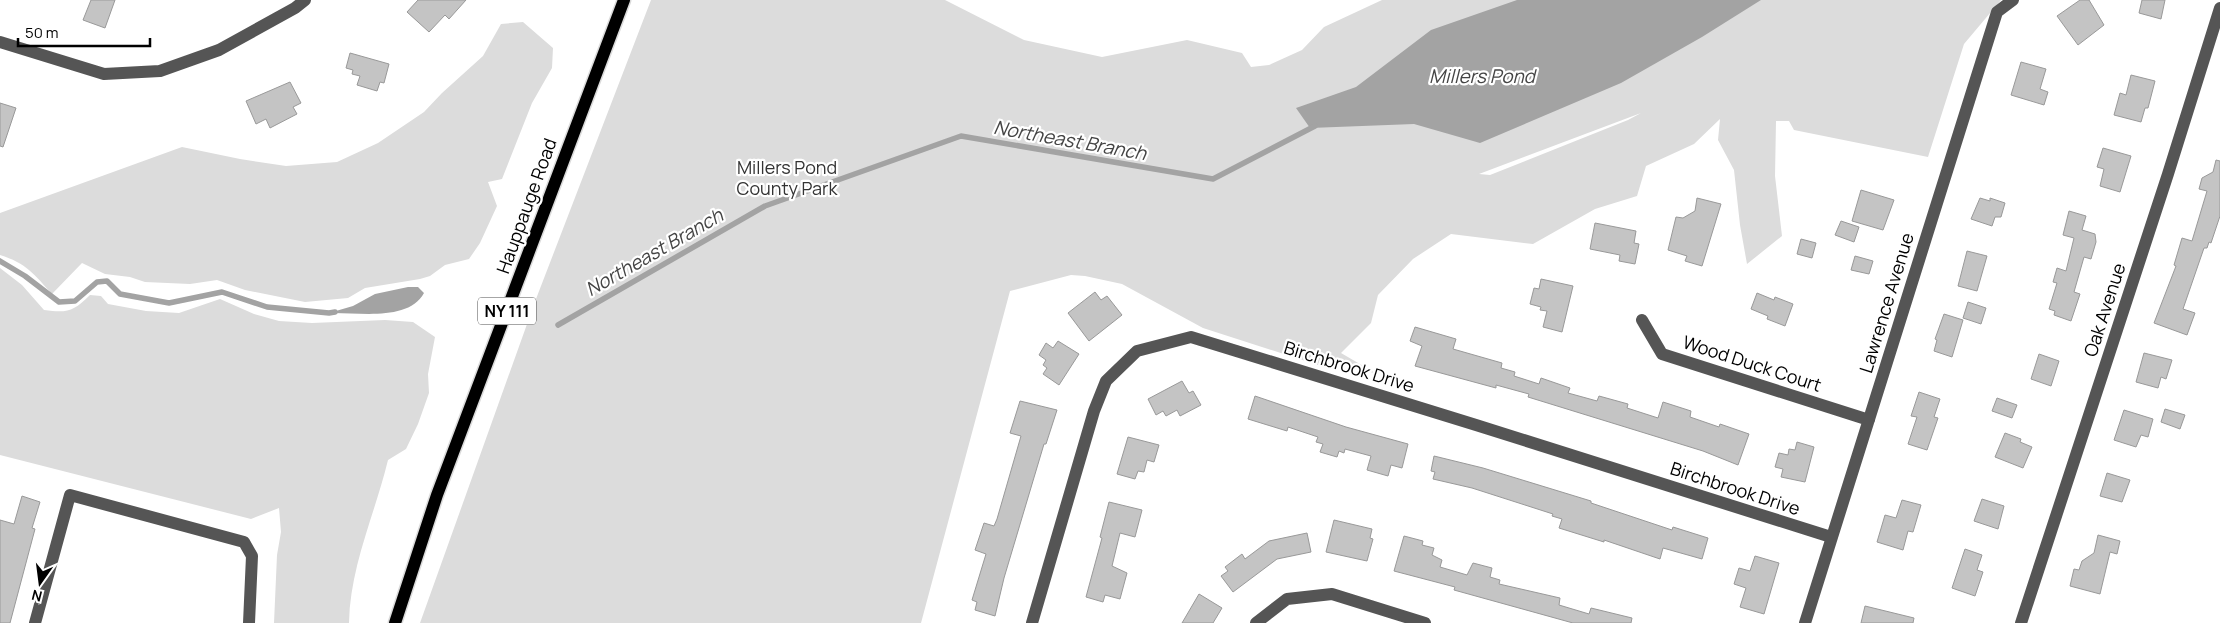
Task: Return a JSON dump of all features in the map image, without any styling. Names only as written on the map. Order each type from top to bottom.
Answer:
[{"type":"main road","name":"Hauppauge Road","points":[[395,623],[438,495],[624,0]]},
{"type":"street","points":[[0,42],[104,74],[160,71],[219,50],[295,8],[305,0]]},
{"type":"street","name":"Lawrence Avenue","points":[[1805,623],[1997,12],[2013,0]]},
{"type":"street","name":"Oak Avenue","points":[[2021,623],[2165,184],[2220,8]]},
{"type":"street","name":"Wood Duck Court","points":[[1642,320],[1662,354],[1869,420]]},
{"type":"street","name":"Birchbrook Drive","points":[[1032,623],[1094,411],[1106,381],[1137,352],[1191,337],[1831,537]]},
{"type":"street","points":[[35,623],[70,495],[244,542],[252,556],[249,623]]},
{"type":"street","points":[[1256,623],[1286,599],[1332,594],[1424,623]]},
{"type":"green space","name":"Millers Pond County Park","points":[[651,0],[945,0],[1024,40],[1102,57],[1187,40],[1242,53],[1251,67],[1269,65],[1302,50],[1324,27],[1382,0],[2001,0],[1964,44],[1928,157],[1794,130],[1789,121],[1776,121],[1775,176],[1782,236],[1747,264],[1740,225],[1734,170],[1718,140],[1720,119],[1694,144],[1646,166],[1637,196],[1595,209],[1533,244],[1451,234],[1413,259],[1378,295],[1371,323],[1341,353],[1377,374],[1321,357],[1318,365],[1203,328],[1122,284],[1071,275],[1010,291],[921,623],[420,623],[536,299]],"holes":[[[1641,113],[1628,120],[1490,175],[1479,174]]]},
{"type":"green space","points":[[523,22],[553,48],[552,68],[532,103],[502,179],[488,182],[497,206],[480,243],[469,259],[445,265],[430,276],[420,279],[365,288],[348,298],[305,302],[245,290],[217,280],[190,284],[145,282],[130,277],[105,274],[82,263],[52,294],[23,266],[0,255],[0,213],[182,147],[286,166],[337,162],[378,143],[424,112],[483,56],[501,24]]},
{"type":"green space","points":[[0,268],[22,285],[44,310],[69,310],[79,305],[90,295],[101,296],[108,304],[146,311],[179,313],[220,299],[254,314],[279,321],[312,323],[385,320],[413,322],[435,337],[428,374],[429,393],[418,424],[406,449],[388,460],[358,561],[350,602],[349,623],[274,623],[277,555],[281,532],[279,508],[251,519],[0,455]]},
{"type":"water","name":"Millers Pond","points":[[1517,0],[1761,0],[1702,37],[1621,83],[1480,143],[1414,124],[1310,128],[1296,108],[1356,87],[1431,30]]},
{"type":"water","points":[[408,287],[418,287],[424,293],[417,302],[395,312],[381,314],[329,313],[353,306],[375,294]]},
{"type":"building","points":[[91,0],[115,0],[105,28],[83,20]]},
{"type":"building","points":[[418,0],[466,0],[449,19],[445,15],[429,32],[407,12]]},
{"type":"building","points":[[2080,0],[2089,0],[2104,25],[2078,45],[2057,16]]},
{"type":"building","points":[[2142,0],[2165,0],[2161,19],[2139,13]]},
{"type":"building","points":[[350,53],[389,64],[384,83],[380,82],[377,91],[357,85],[360,76],[352,74],[353,70],[346,68]]},
{"type":"building","points":[[2021,62],[2046,69],[2040,89],[2048,92],[2044,105],[2011,95]]},
{"type":"building","points":[[2131,75],[2155,81],[2148,108],[2145,108],[2141,122],[2114,115],[2120,93],[2126,95]]},
{"type":"building","points":[[290,82],[301,103],[293,107],[297,114],[270,128],[266,119],[256,124],[246,101]]},
{"type":"building","points":[[0,103],[16,108],[3,147],[0,146]]},
{"type":"building","points":[[2103,148],[2131,156],[2120,192],[2100,186],[2104,169],[2097,167]]},
{"type":"building","points":[[2216,160],[2220,161],[2220,216],[2211,243],[2209,242],[2207,248],[2204,248],[2183,309],[2195,313],[2187,335],[2154,323],[2176,266],[2174,265],[2182,238],[2192,241],[2207,191],[2199,189],[2202,178],[2213,172]]},
{"type":"building","points":[[1861,190],[1894,200],[1883,230],[1852,221]]},
{"type":"building","points":[[1697,198],[1721,204],[1702,266],[1685,261],[1687,256],[1668,250],[1676,217],[1683,218],[1695,211]]},
{"type":"building","points":[[1980,198],[1990,201],[1990,198],[2005,203],[2001,217],[1995,217],[1992,226],[1971,219]]},
{"type":"building","points":[[2069,211],[2086,216],[2082,230],[2095,234],[2096,242],[2091,259],[2084,257],[2074,292],[2080,294],[2071,321],[2054,315],[2055,311],[2049,309],[2057,283],[2053,282],[2057,268],[2066,271],[2074,238],[2063,235]]},
{"type":"building","points":[[1841,221],[1859,227],[1854,242],[1835,235]]},
{"type":"building","points":[[1595,223],[1636,231],[1634,243],[1639,244],[1635,264],[1619,261],[1620,255],[1590,249]]},
{"type":"building","points":[[1801,239],[1816,243],[1812,258],[1797,254]]},
{"type":"building","points":[[1967,251],[1987,256],[1977,291],[1958,286]]},
{"type":"building","points":[[1855,256],[1873,261],[1869,274],[1851,270]]},
{"type":"building","points":[[1541,279],[1573,286],[1562,332],[1543,327],[1547,311],[1540,310],[1541,307],[1530,304],[1534,288],[1539,289]]},
{"type":"building","points":[[1095,292],[1101,300],[1107,296],[1122,315],[1089,341],[1068,313]]},
{"type":"building","points":[[1757,293],[1774,300],[1775,297],[1793,304],[1785,326],[1767,319],[1768,316],[1751,309]]},
{"type":"building","points":[[1968,302],[1986,308],[1981,324],[1963,318]]},
{"type":"building","points":[[1944,314],[1963,320],[1952,357],[1934,351],[1937,340],[1935,339]]},
{"type":"building","points":[[1415,327],[1456,339],[1453,349],[1502,363],[1501,368],[1515,372],[1514,376],[1539,384],[1541,378],[1570,388],[1568,393],[1597,401],[1599,396],[1628,404],[1627,408],[1658,418],[1663,402],[1691,411],[1690,417],[1719,427],[1720,424],[1749,434],[1738,465],[1703,451],[1528,397],[1529,394],[1496,385],[1496,388],[1415,366],[1422,346],[1410,341]]},
{"type":"building","points":[[1058,341],[1079,354],[1059,385],[1043,374],[1047,368],[1043,365],[1046,360],[1039,355],[1046,343],[1053,348]]},
{"type":"building","points":[[2144,353],[2172,360],[2166,379],[2161,377],[2158,388],[2136,382]]},
{"type":"building","points":[[2039,354],[2059,361],[2051,386],[2031,379]]},
{"type":"building","points":[[1182,381],[1189,393],[1193,391],[1201,405],[1180,416],[1177,410],[1166,416],[1163,411],[1156,415],[1148,399]]},
{"type":"building","points":[[1919,392],[1940,399],[1934,417],[1938,418],[1927,450],[1908,444],[1917,417],[1911,416]]},
{"type":"building","points":[[1255,396],[1346,427],[1408,444],[1402,468],[1391,465],[1388,476],[1367,470],[1371,456],[1345,449],[1344,453],[1339,451],[1337,457],[1320,452],[1323,444],[1316,442],[1318,437],[1288,427],[1287,431],[1248,419]]},
{"type":"building","points":[[1997,398],[2017,405],[2012,418],[1992,411]]},
{"type":"building","points":[[1020,401],[1057,410],[1046,444],[1044,444],[1004,578],[995,616],[975,610],[977,602],[972,600],[986,554],[975,550],[984,523],[994,526],[997,519],[1021,436],[1010,433]]},
{"type":"building","points":[[2165,409],[2185,415],[2180,429],[2161,422]]},
{"type":"building","points":[[2124,410],[2153,419],[2148,437],[2141,435],[2136,447],[2114,440]]},
{"type":"building","points":[[2005,433],[2021,439],[2020,442],[2032,447],[2023,468],[1995,457]]},
{"type":"building","points":[[1128,437],[1159,445],[1154,462],[1147,460],[1144,472],[1138,471],[1135,479],[1117,474]]},
{"type":"building","points":[[1797,442],[1814,447],[1805,482],[1781,477],[1783,469],[1775,467],[1779,453],[1788,455],[1789,449],[1795,450]]},
{"type":"building","points":[[1434,456],[1483,468],[1591,501],[1591,503],[1672,530],[1673,527],[1708,538],[1702,559],[1663,548],[1660,559],[1604,540],[1604,542],[1559,528],[1562,519],[1552,516],[1553,514],[1472,488],[1433,479],[1435,472],[1431,471]]},
{"type":"building","points":[[2107,473],[2130,480],[2122,502],[2100,496]]},
{"type":"building","points":[[22,496],[40,502],[32,528],[35,529],[10,623],[0,623],[0,520],[14,524]]},
{"type":"building","points":[[1982,499],[2004,506],[1998,529],[1974,521]]},
{"type":"building","points":[[1902,500],[1921,505],[1913,532],[1908,531],[1903,550],[1877,542],[1885,515],[1896,518]]},
{"type":"building","points":[[1109,502],[1142,510],[1135,537],[1120,533],[1112,566],[1127,573],[1120,599],[1105,595],[1103,602],[1086,597],[1102,538],[1100,537]]},
{"type":"building","points":[[1334,520],[1372,529],[1370,538],[1373,539],[1367,561],[1326,552]]},
{"type":"building","points":[[1307,533],[1311,552],[1277,559],[1233,592],[1221,576],[1228,571],[1225,567],[1242,554],[1245,559],[1269,541]]},
{"type":"building","points":[[2098,535],[2120,541],[2117,554],[2110,552],[2100,594],[2070,586],[2074,569],[2079,570],[2082,561],[2094,553]]},
{"type":"building","points":[[1404,536],[1423,541],[1422,545],[1434,548],[1432,555],[1442,560],[1440,567],[1467,575],[1473,563],[1492,568],[1490,577],[1500,580],[1499,584],[1560,598],[1559,605],[1589,614],[1591,608],[1632,618],[1631,623],[1573,623],[1454,590],[1455,587],[1394,571]]},
{"type":"building","points":[[1965,549],[1982,555],[1977,570],[1983,572],[1975,596],[1952,588]]},
{"type":"building","points":[[1755,556],[1779,563],[1764,614],[1740,607],[1746,588],[1734,584],[1739,568],[1750,571]]},
{"type":"building","points":[[1199,594],[1222,608],[1213,623],[1182,623]]},
{"type":"building","points":[[1865,606],[1914,618],[1913,623],[1861,623]]},
{"type":"waterway","name":"Northeast Branch","points":[[558,325],[765,206],[961,136],[1213,179],[1315,126]]},
{"type":"waterway","points":[[0,261],[25,276],[59,302],[75,301],[97,282],[107,281],[120,294],[169,303],[222,292],[267,307],[335,312]]}]
